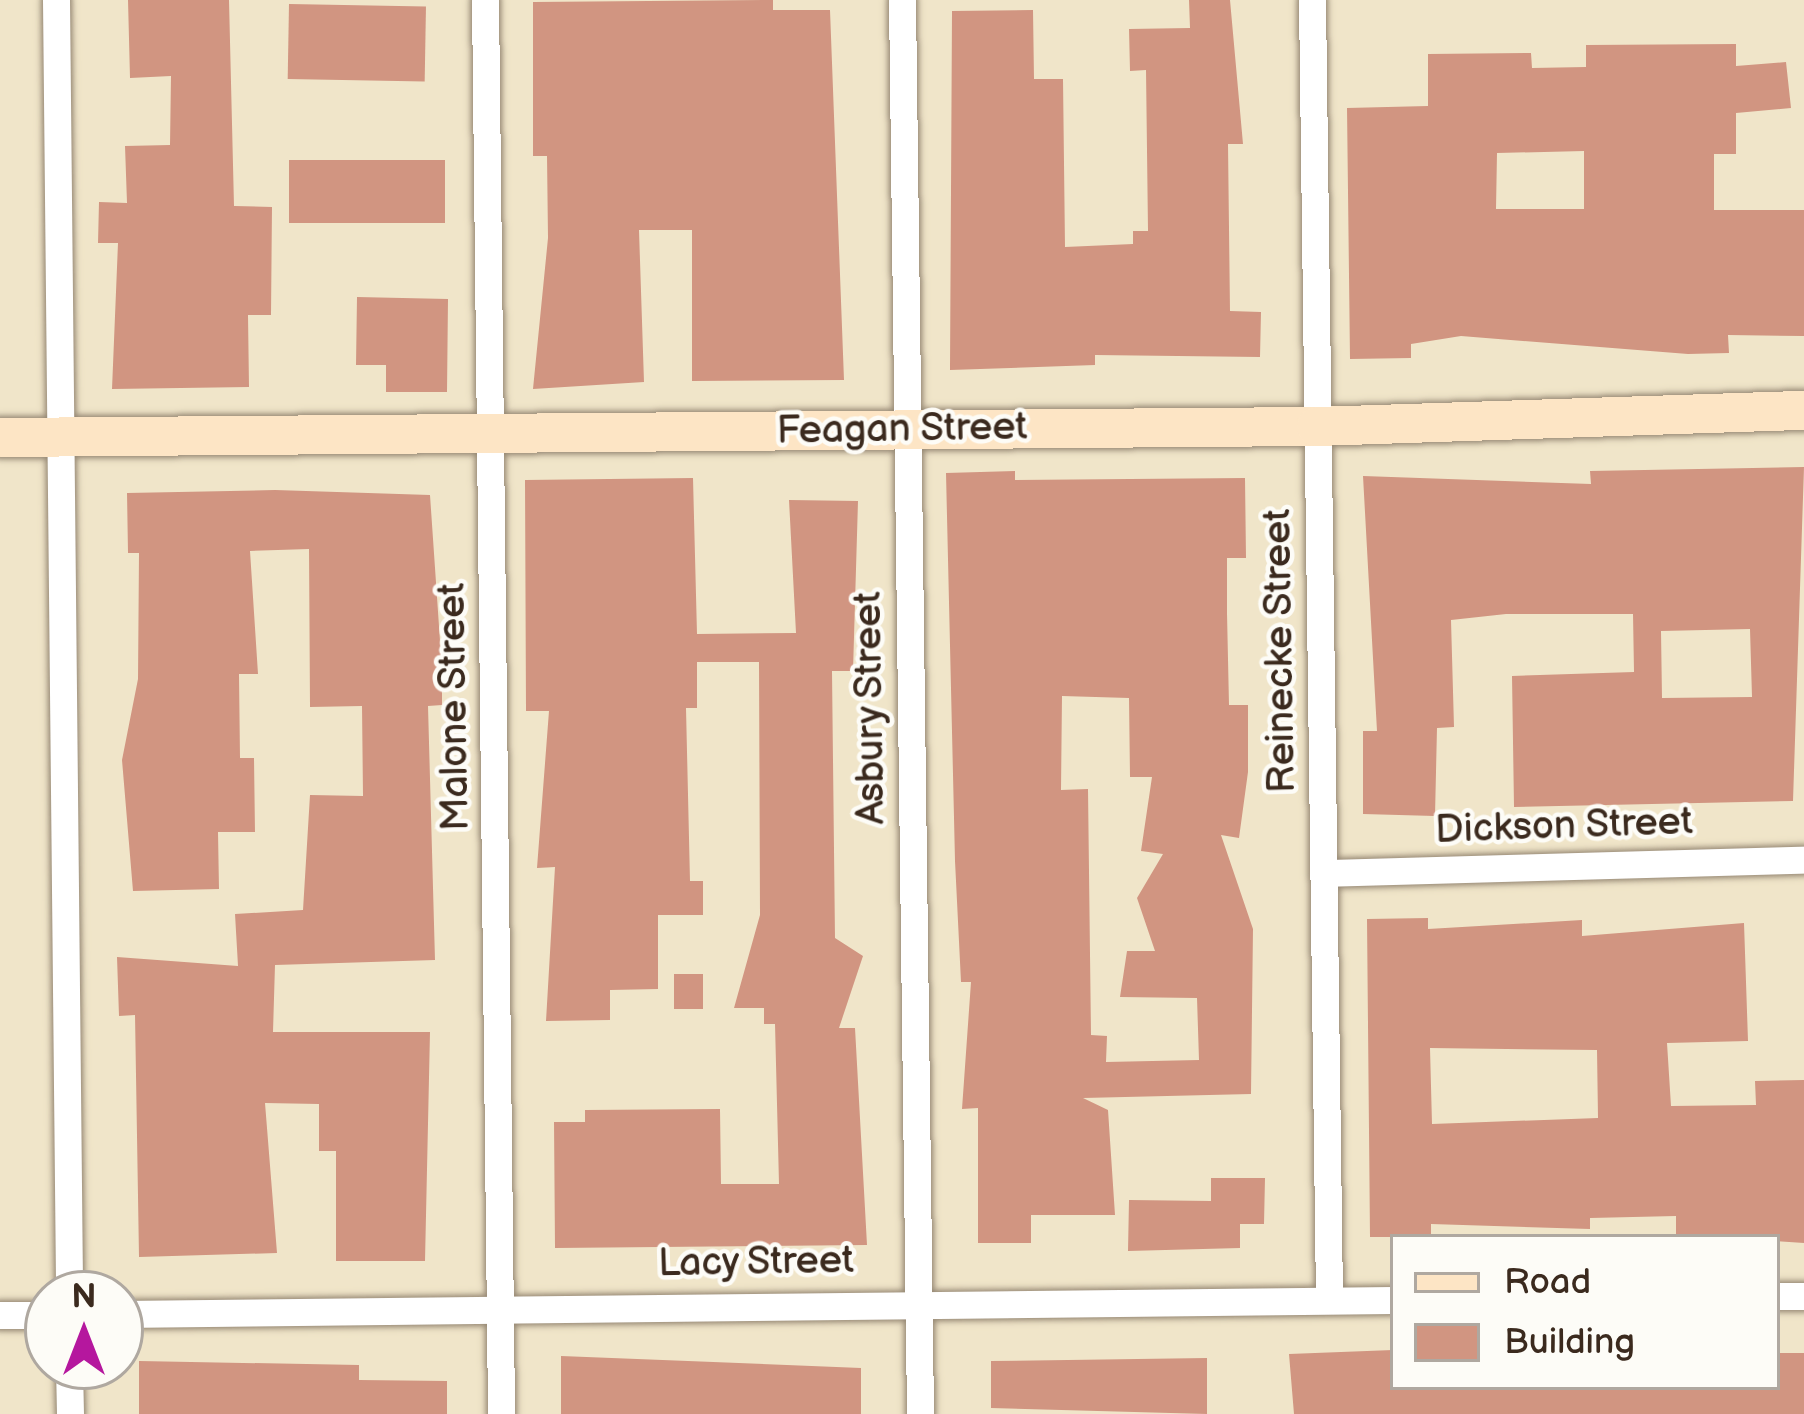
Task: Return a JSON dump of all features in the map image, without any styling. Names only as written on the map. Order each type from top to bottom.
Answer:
[{"type":"street","points":[[56,0],[68,1270]]},
{"type":"street","name":"Malone Street","points":[[485,0],[501,1414]]},
{"type":"street","name":"Asbury Street","points":[[902,0],[920,1414]]},
{"type":"street","name":"Reinecke Street","points":[[1312,0],[1329,1300]]},
{"type":"street","name":"Feagan Street","points":[[0,437],[1316,426],[1804,410]]},
{"type":"street","name":"Dickson Street","points":[[1325,873],[1804,860]]},
{"type":"street","name":"Lacy Street","points":[[144,1314],[920,1299],[1390,1300]]},
{"type":"building","points":[[128,0],[229,0],[234,206],[272,207],[271,315],[248,315],[249,387],[112,389],[118,243],[98,243],[99,202],[127,203],[125,146],[170,145],[171,76],[130,78]]},
{"type":"building","points":[[773,0],[773,10],[830,10],[844,380],[692,381],[692,230],[639,230],[644,382],[533,389],[548,238],[547,156],[533,156],[533,2]]},
{"type":"building","points":[[1189,0],[1230,0],[1243,144],[1228,144],[1230,311],[1261,312],[1260,357],[1095,355],[1095,365],[950,370],[952,11],[1033,10],[1034,79],[1063,79],[1065,247],[1133,244],[1133,231],[1148,231],[1146,70],[1130,71],[1129,29],[1190,28]]},
{"type":"building","points":[[289,4],[426,6],[425,81],[288,79]]},
{"type":"building","points":[[1736,44],[1736,66],[1786,62],[1791,108],[1736,113],[1736,154],[1714,154],[1714,210],[1804,210],[1804,336],[1728,335],[1729,353],[1688,354],[1461,336],[1411,344],[1411,358],[1350,359],[1347,108],[1428,106],[1428,54],[1531,53],[1532,68],[1586,67],[1586,45]],"holes":[[[1584,151],[1584,209],[1496,209],[1497,153]]]},
{"type":"building","points":[[289,160],[445,160],[445,223],[289,223]]},
{"type":"building","points":[[357,297],[448,299],[447,392],[386,392],[386,365],[356,365]]},
{"type":"building","points":[[1804,467],[1793,801],[1514,807],[1512,676],[1634,672],[1633,614],[1506,614],[1451,620],[1454,727],[1437,728],[1435,816],[1363,814],[1363,731],[1377,731],[1363,476],[1591,484],[1590,471]],"holes":[[[1750,629],[1752,697],[1662,698],[1661,631]]]},
{"type":"building","points":[[1015,471],[1015,480],[1245,478],[1246,558],[1227,558],[1227,613],[1229,705],[1248,705],[1248,772],[1239,838],[1221,835],[1253,929],[1251,1094],[1083,1098],[1108,1110],[1115,1215],[1031,1215],[1031,1243],[978,1243],[978,1108],[962,1109],[971,982],[961,982],[955,861],[946,473]],"holes":[[[1062,696],[1129,698],[1130,777],[1152,777],[1141,851],[1163,854],[1137,898],[1155,951],[1127,951],[1120,997],[1197,998],[1199,1060],[1106,1062],[1107,1036],[1091,1035],[1088,789],[1061,790]]]},
{"type":"building","points":[[693,478],[697,634],[796,633],[789,500],[858,501],[853,671],[832,671],[835,938],[863,956],[839,1028],[855,1028],[867,1245],[555,1248],[554,1122],[585,1122],[585,1110],[720,1109],[721,1184],[779,1184],[775,1024],[764,1024],[764,1008],[734,1008],[760,915],[759,662],[697,662],[697,708],[686,708],[690,881],[703,881],[703,915],[658,915],[658,989],[610,990],[610,1020],[546,1021],[555,867],[537,868],[549,711],[526,711],[525,480]]},
{"type":"building","points":[[275,490],[430,495],[442,670],[442,705],[428,706],[435,960],[275,965],[273,1032],[430,1032],[425,1261],[336,1261],[336,1151],[319,1151],[319,1104],[265,1103],[277,1253],[139,1257],[135,1015],[119,1016],[117,957],[238,966],[235,914],[303,910],[310,795],[363,796],[362,706],[310,707],[309,549],[250,551],[258,674],[239,674],[240,758],[254,758],[255,832],[218,832],[219,889],[133,891],[122,760],[138,679],[139,553],[128,553],[127,493]]},
{"type":"building","points":[[1428,918],[1428,929],[1582,920],[1582,936],[1744,923],[1748,1041],[1667,1043],[1671,1106],[1756,1105],[1755,1081],[1804,1080],[1804,1243],[1780,1241],[1780,1234],[1676,1234],[1676,1216],[1590,1218],[1590,1229],[1431,1224],[1431,1234],[1370,1237],[1367,919]],"holes":[[[1430,1048],[1597,1050],[1598,1118],[1432,1124]]]},
{"type":"building","points":[[674,974],[703,974],[703,1009],[674,1009]]},
{"type":"building","points":[[1211,1178],[1265,1178],[1264,1224],[1240,1224],[1240,1248],[1128,1251],[1129,1200],[1211,1201]]},
{"type":"building","points":[[1390,1350],[1390,1390],[1780,1390],[1780,1353],[1804,1353],[1804,1414],[1294,1414],[1289,1354]]},
{"type":"building","points":[[561,1356],[861,1368],[861,1414],[561,1414]]},
{"type":"building","points":[[1207,1358],[1207,1414],[991,1408],[991,1361]]},
{"type":"building","points":[[144,1361],[359,1365],[359,1380],[447,1381],[447,1414],[139,1414]]}]
